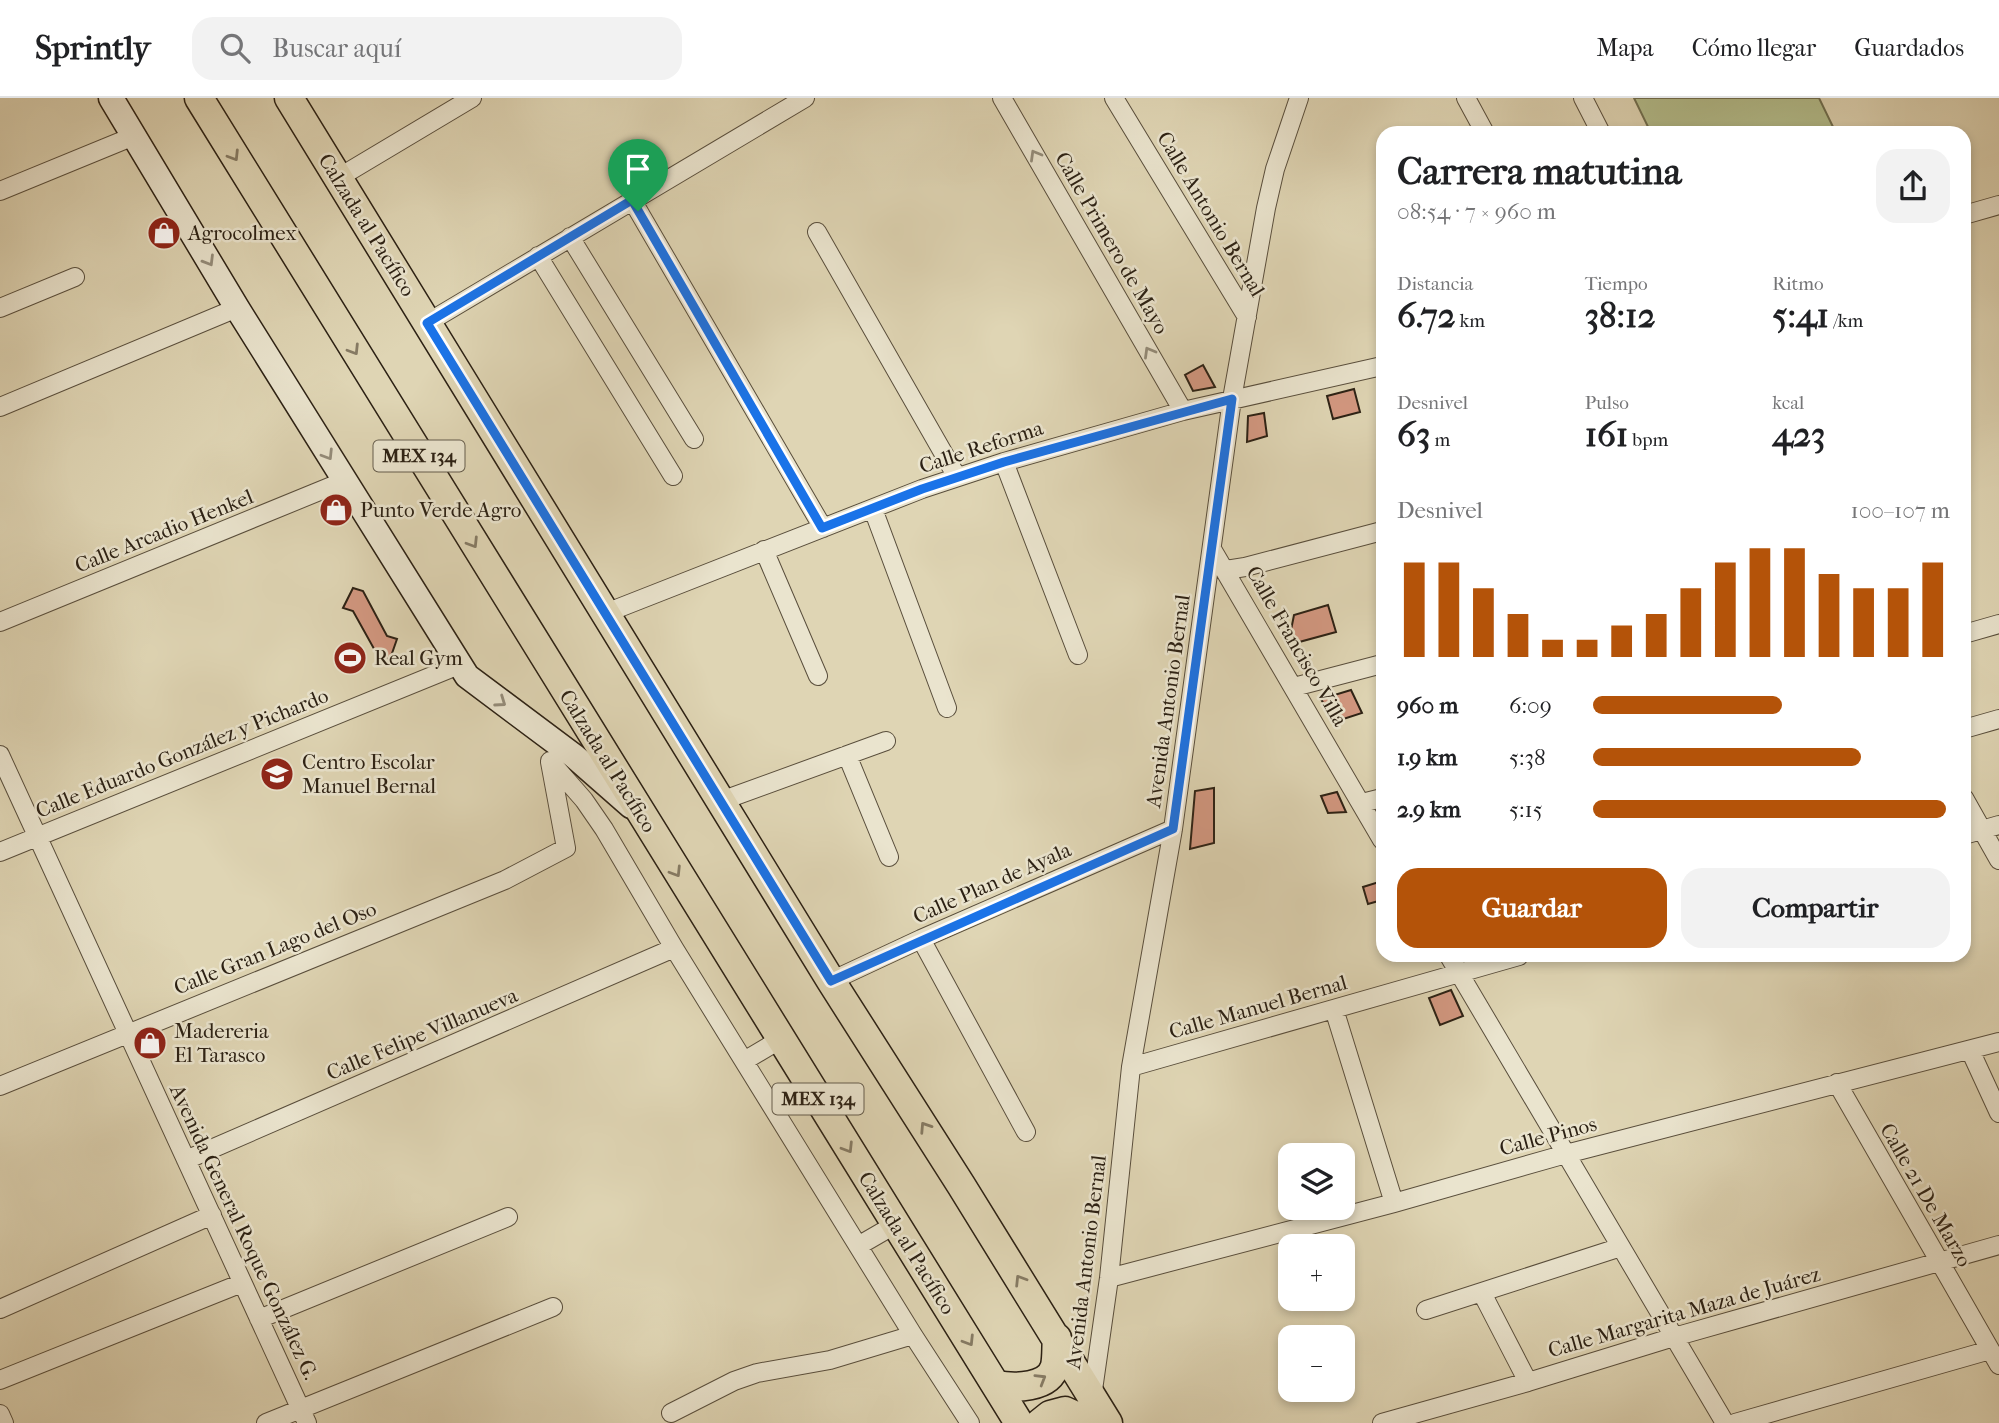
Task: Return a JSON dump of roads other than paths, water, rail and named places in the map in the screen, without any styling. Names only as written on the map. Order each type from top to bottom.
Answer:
[{"type":"main road","name":"Calzada al Pacífico","points":[[199,98],[640,814],[996,1385],[1022,1422]]},
{"type":"main road","name":"Calzada al Pacífico","points":[[289,98],[831,981],[1056,1338],[1091,1410],[1108,1423]]},
{"type":"main road","points":[[996,1385],[1010,1387],[1040,1383],[1055,1368],[1056,1338]]},
{"type":"main road","points":[[1022,1422],[1065,1411],[1091,1410]]},
{"type":"street","points":[[111,98],[237,308],[459,665],[477,685],[546,734],[640,814]]},
{"type":"street","points":[[338,178],[472,98]]},
{"type":"street","points":[[427,323],[805,98]]},
{"type":"street","name":"Calle Primero de Mayo","points":[[1002,98],[1183,411]]},
{"type":"street","name":"Calle Antonio Bernal","points":[[1114,98],[1247,317]]},
{"type":"street","name":"Avenida Antonio Bernal","points":[[1091,1410],[1109,1278],[1131,1067],[1173,829],[1232,399],[1266,208],[1275,169],[1299,98]]},
{"type":"street","points":[[1466,98],[1481,126]]},
{"type":"street","points":[[1583,98],[1597,126]]},
{"type":"street","points":[[0,191],[134,136]]},
{"type":"street","points":[[632,200],[822,528]]},
{"type":"street","points":[[1971,213],[1999,205]]},
{"type":"street","points":[[817,232],[957,477]]},
{"type":"street","points":[[570,237],[694,439]]},
{"type":"street","points":[[538,256],[673,476]]},
{"type":"street","points":[[0,308],[75,278]]},
{"type":"street","points":[[0,407],[237,308]]},
{"type":"street","name":"Calle Reforma","points":[[606,613],[764,550],[1004,462],[1183,411],[1376,367]]},
{"type":"street","points":[[1004,462],[1078,655]]},
{"type":"street","name":"Calle Arcadio Henkel","points":[[0,622],[344,481]]},
{"type":"street","points":[[873,509],[947,708]]},
{"type":"street","points":[[1226,570],[1245,568],[1376,533]]},
{"type":"street","name":"Calle Francisco Villa","points":[[1212,549],[1376,829]]},
{"type":"street","points":[[764,550],[818,676]]},
{"type":"street","points":[[1971,632],[1999,624]]},
{"type":"street","name":"Calle Eduardo González y Pichardo","points":[[0,852],[459,665]]},
{"type":"street","points":[[1294,687],[1376,666]]},
{"type":"street","points":[[1971,727],[1999,719]]},
{"type":"street","points":[[546,734],[550,761],[584,800],[604,829],[674,948],[970,1423]]},
{"type":"street","points":[[721,802],[886,741]]},
{"type":"street","name":"Avenida General Roque González G.","points":[[0,755],[304,1416]]},
{"type":"street","points":[[847,755],[889,857]]},
{"type":"street","name":"Calle Gran Lago del Oso","points":[[0,1086],[505,880],[566,848],[550,761]]},
{"type":"street","points":[[1362,803],[1376,799]]},
{"type":"street","points":[[1971,806],[1990,827],[1999,860]]},
{"type":"street","points":[[1971,833],[1990,827]]},
{"type":"street","name":"Calle Plan de Ayala","points":[[831,981],[1173,829]]},
{"type":"street","points":[[921,939],[1026,1132]]},
{"type":"street","name":"Calle Felipe Villanueva","points":[[186,1160],[674,948]]},
{"type":"street","points":[[1452,962],[1725,1423]]},
{"type":"street","name":"Calle Manuel Bernal","points":[[1131,1067],[1496,962]]},
{"type":"street","points":[[1335,1009],[1394,1203]]},
{"type":"street","points":[[744,1061],[781,1039]]},
{"type":"street","name":"Calle Pinos","points":[[1109,1278],[1394,1203],[1566,1154],[1999,1042]]},
{"type":"street","points":[[1970,1050],[1999,1113]]},
{"type":"street","name":"Calle 21 De Marzo","points":[[1837,1083],[1994,1357]]},
{"type":"street","points":[[0,1310],[212,1215]]},
{"type":"street","points":[[259,1319],[508,1217]]},
{"type":"street","points":[[858,1246],[895,1224]]},
{"type":"street","name":"Calle Margarita Maza de Juárez","points":[[1382,1423],[1999,1245]]},
{"type":"street","points":[[1426,1310],[1621,1247]]},
{"type":"street","points":[[0,1380],[242,1283]]},
{"type":"street","points":[[1482,1293],[1528,1382]]},
{"type":"street","points":[[266,1423],[304,1416],[552,1307]]},
{"type":"street","points":[[671,1413],[734,1381],[757,1373],[830,1360],[913,1335]]},
{"type":"street","points":[[1735,1423],[1994,1357]]},
{"type":"street","points":[[0,1414],[4,1423]]},
{"type":"place","name":"Agrocolmex","points":[[164,233]]},
{"type":"place","name":"Punto Verde Agro","points":[[336,510]]},
{"type":"place","name":"Real Gym","points":[[350,658]]},
{"type":"place","name":"Centro Escolar Manuel Bernal","points":[[277,774]]},
{"type":"place","name":"Madereria El Tarasco","points":[[150,1043]]}]
